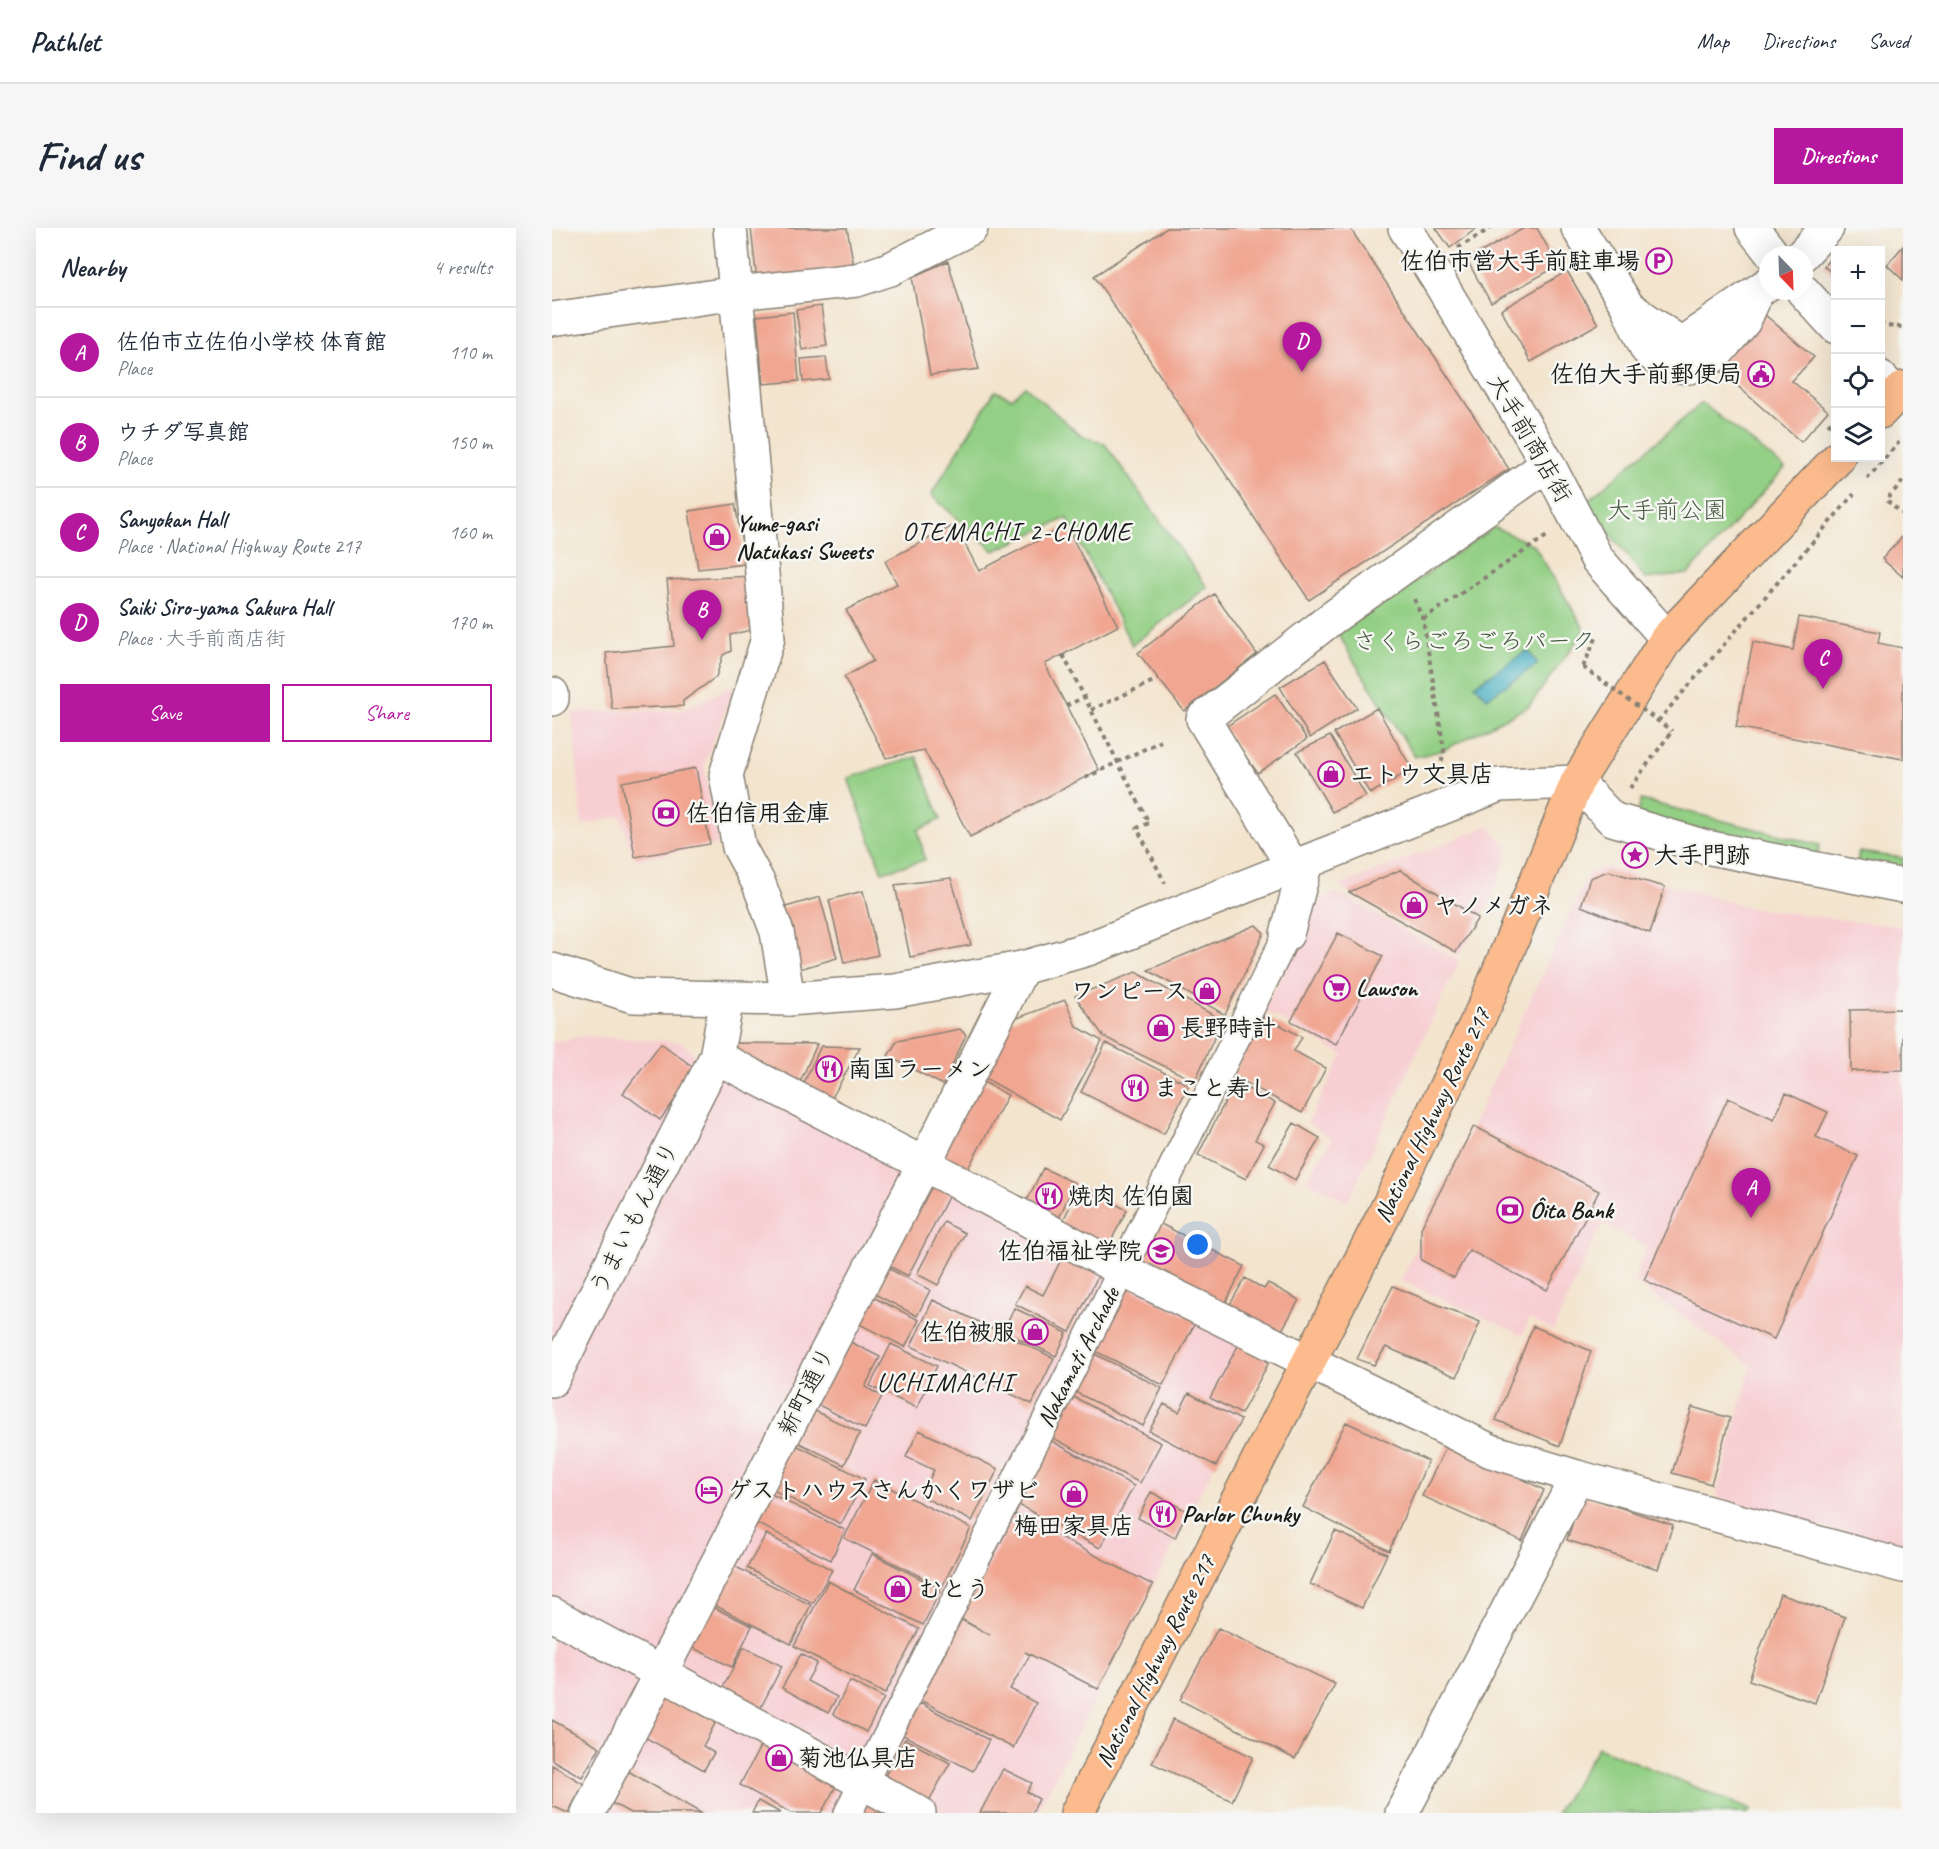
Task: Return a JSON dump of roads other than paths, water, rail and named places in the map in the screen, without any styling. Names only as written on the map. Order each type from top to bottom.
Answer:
[{"type":"highway","name":"National Highway Route 217","points":[[1077,1813],[1383,1216],[1486,1003],[1577,782],[1667,639],[1834,462]]},
{"type":"street","points":[[730,228],[768,638],[726,775],[739,847],[759,884],[777,932],[788,999]]},
{"type":"street","points":[[552,319],[857,279],[890,269],[972,228]]},
{"type":"street","name":"大手前商店街","points":[[1405,228],[1548,464],[1597,559],[1667,639]]},
{"type":"street","points":[[1578,228],[1628,307],[1681,344],[1759,289]]},
{"type":"street","points":[[1752,228],[1766,246]]},
{"type":"street","points":[[1810,246],[1827,228]]},
{"type":"street","points":[[1811,300],[1831,322]]},
{"type":"street","points":[[1299,864],[1203,719],[1332,618],[1548,464]]},
{"type":"street","points":[[552,694],[552,699]]},
{"type":"street","points":[[552,970],[633,996],[788,999],[895,991],[1022,968],[1089,949],[1499,785],[1577,782],[1612,819],[1706,847],[1903,886]]},
{"type":"street","name":"Nakamati Archade","points":[[848,1813],[1122,1270],[1287,934],[1299,864]]},
{"type":"street","name":"新町通り","points":[[588,1813],[924,1164],[1022,968]]},
{"type":"street","name":"うまいもん通り","points":[[552,1380],[716,1057],[727,999]]},
{"type":"street","points":[[716,1057],[924,1164],[1122,1270],[1491,1451],[1577,1477],[1903,1566]]},
{"type":"street","points":[[1402,1813],[1577,1477]]},
{"type":"street","points":[[552,1614],[919,1813]]},
{"type":"water","points":[[1528,650],[1538,664],[1487,698],[1475,685]]},
{"type":"place","name":"佐伯市営大手前駐車場","points":[[1659,261]]},
{"type":"place","name":"Saiki Siro-yama Sakura Hall","points":[[1302,372]]},
{"type":"place","name":"佐伯大手前郵便局","points":[[1761,374]]},
{"type":"place","name":"Yume-gasi Natukasi Sweets","points":[[717,537]]},
{"type":"place","name":"ウチダ写真館","points":[[702,640]]},
{"type":"place","name":"Sanyokan Hall","points":[[1823,689]]},
{"type":"place","name":"エトウ文具店","points":[[1331,774]]},
{"type":"place","name":"佐伯信用金庫","points":[[666,813]]},
{"type":"place","name":"大手門跡","points":[[1635,855]]},
{"type":"place","name":"ヤノメガネ","points":[[1414,905]]},
{"type":"place","name":"Lawson","points":[[1337,988]]},
{"type":"place","name":"ワンピース","points":[[1207,991]]},
{"type":"place","name":"長野時計","points":[[1161,1028]]},
{"type":"place","name":"南国ラーメン","points":[[829,1069]]},
{"type":"place","name":"まこと寿し","points":[[1135,1088]]},
{"type":"place","name":"焼肉 佐伯園","points":[[1049,1196]]},
{"type":"place","name":"Ôita Bank","points":[[1510,1210]]},
{"type":"place","name":"佐伯市立佐伯小学校 体育館","points":[[1751,1218]]},
{"type":"place","name":"佐伯福祉学院","points":[[1161,1251]]},
{"type":"place","name":"佐伯被服","points":[[1035,1332]]},
{"type":"place","name":"ゲストハウスさんかくワザビ","points":[[709,1490]]},
{"type":"place","name":"梅田家具店","points":[[1074,1494]]},
{"type":"place","name":"Parlor Chunky","points":[[1163,1514]]},
{"type":"place","name":"むとう","points":[[898,1589]]},
{"type":"place","name":"菊池仏具店","points":[[779,1758]]},
{"type":"district","name":"OTEMACHI 2-CHOME","points":[[1017,531]]},
{"type":"district","name":"UCHIMACHI","points":[[945,1382]]},
{"type":"park label","name":"大手前公園","points":[[1667,510]]},
{"type":"park label","name":"さくらごろごろパーク","points":[[1474,641]]}]
